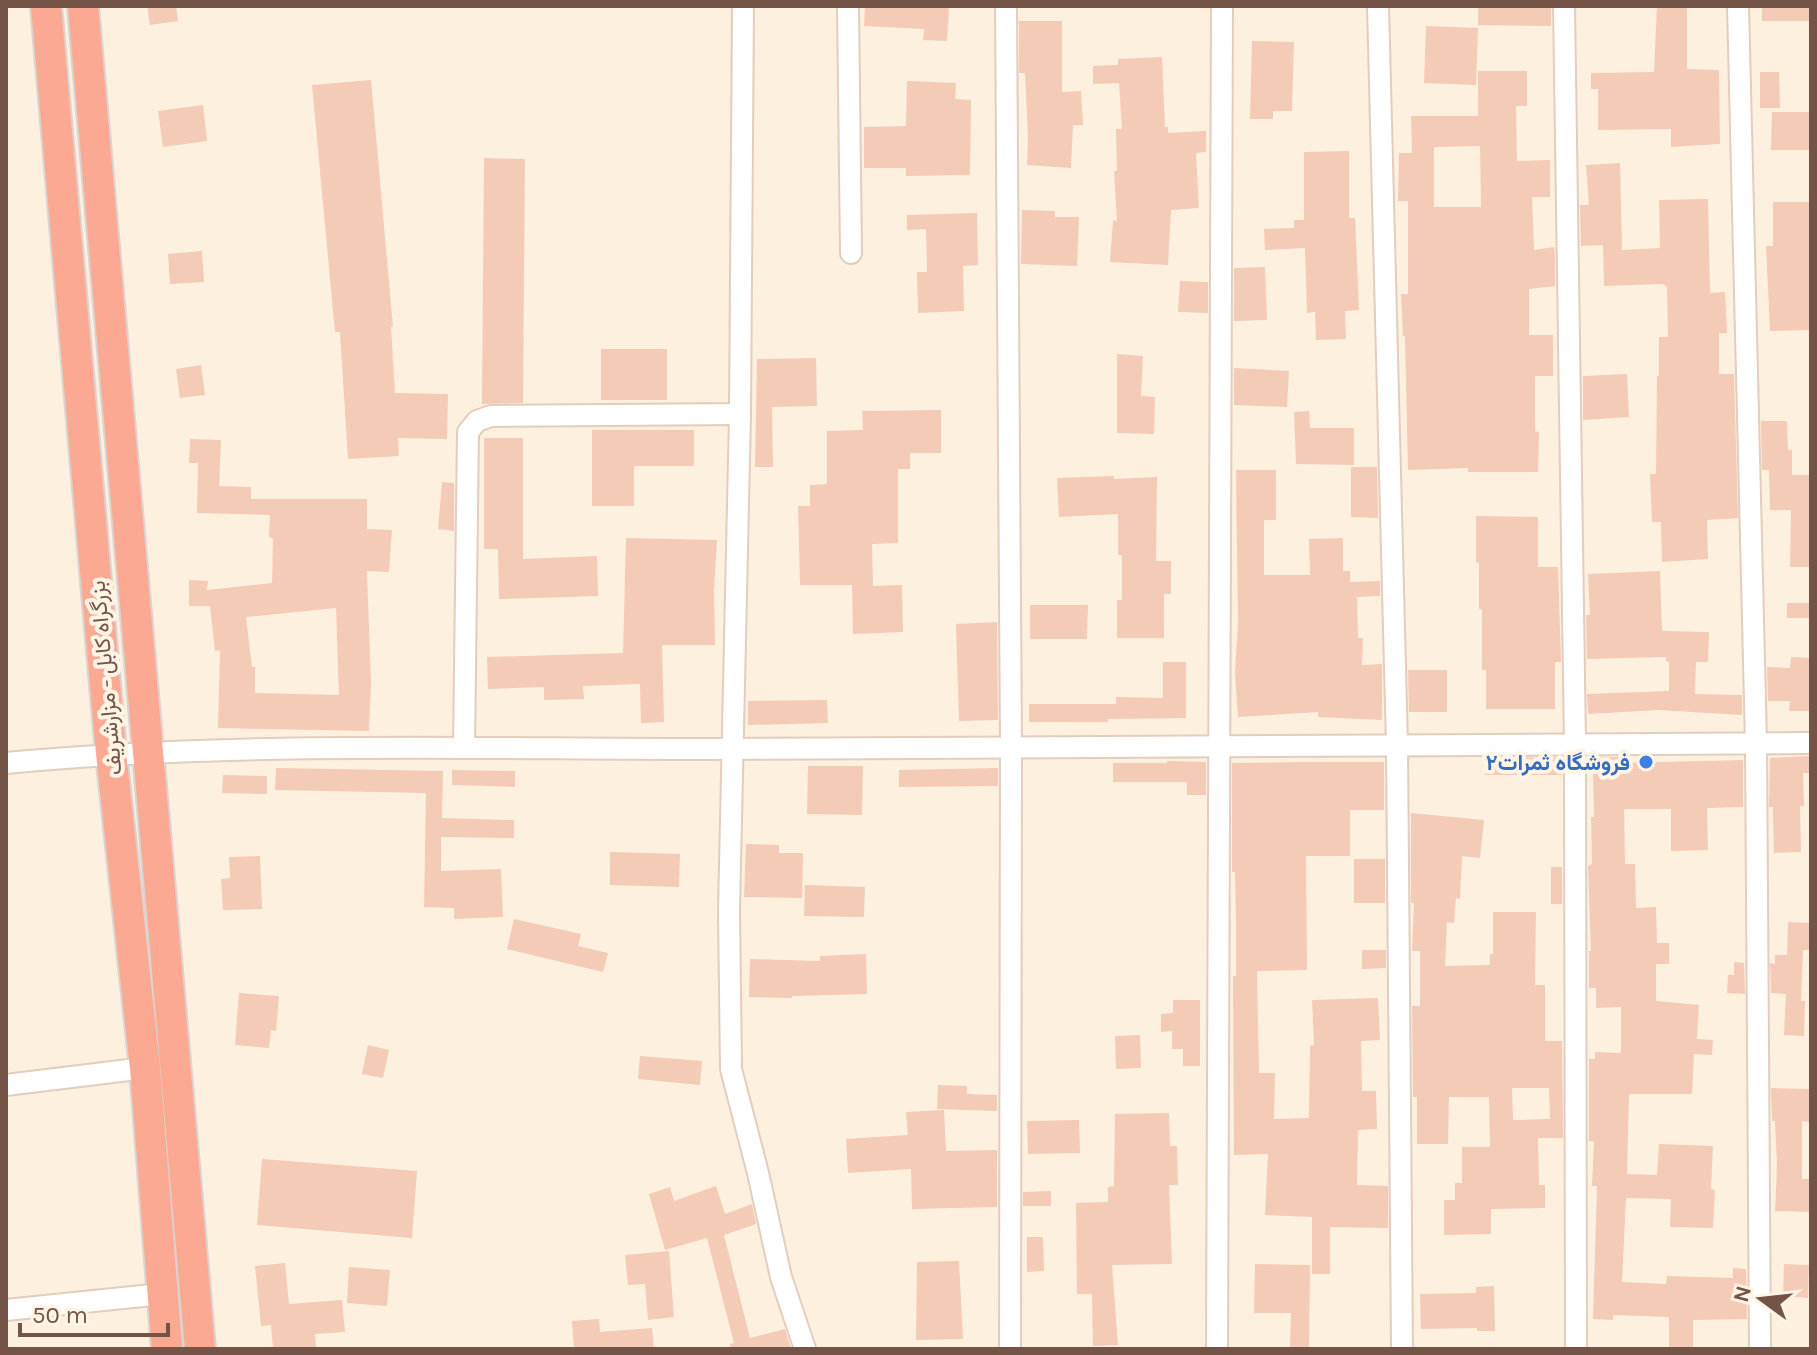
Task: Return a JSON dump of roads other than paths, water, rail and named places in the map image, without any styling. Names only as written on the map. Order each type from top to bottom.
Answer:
[{"type":"highway","name":"بزرگراه کابل - مزارشریف","points":[[46,6],[111,753],[145,1068],[167,1349]]},
{"type":"highway","name":"بزرگراه کابل - مزارشریف","points":[[83,6],[200,1349]]},
{"type":"street","points":[[743,6],[740,414],[729,910],[731,1069],[781,1277],[805,1349]]},
{"type":"street","points":[[848,6],[851,253]]},
{"type":"street","points":[[1006,6],[1011,747],[1010,1349]]},
{"type":"street","points":[[1217,1349],[1222,6]]},
{"type":"street","points":[[1378,6],[1397,745],[1402,1349]]},
{"type":"street","points":[[1564,6],[1575,744],[1576,1349]]},
{"type":"street","points":[[1738,6],[1756,743],[1760,1349]]},
{"type":"street","points":[[464,747],[468,432],[477,421],[491,416],[740,414]]},
{"type":"street","points":[[6,763],[111,753],[464,747],[1811,743]]},
{"type":"street","points":[[6,1085],[145,1068]]},
{"type":"street","points":[[6,1310],[162,1294]]},
{"type":"place","name":"فروشگاه ثمرات٢","points":[[1646,762]]}]
